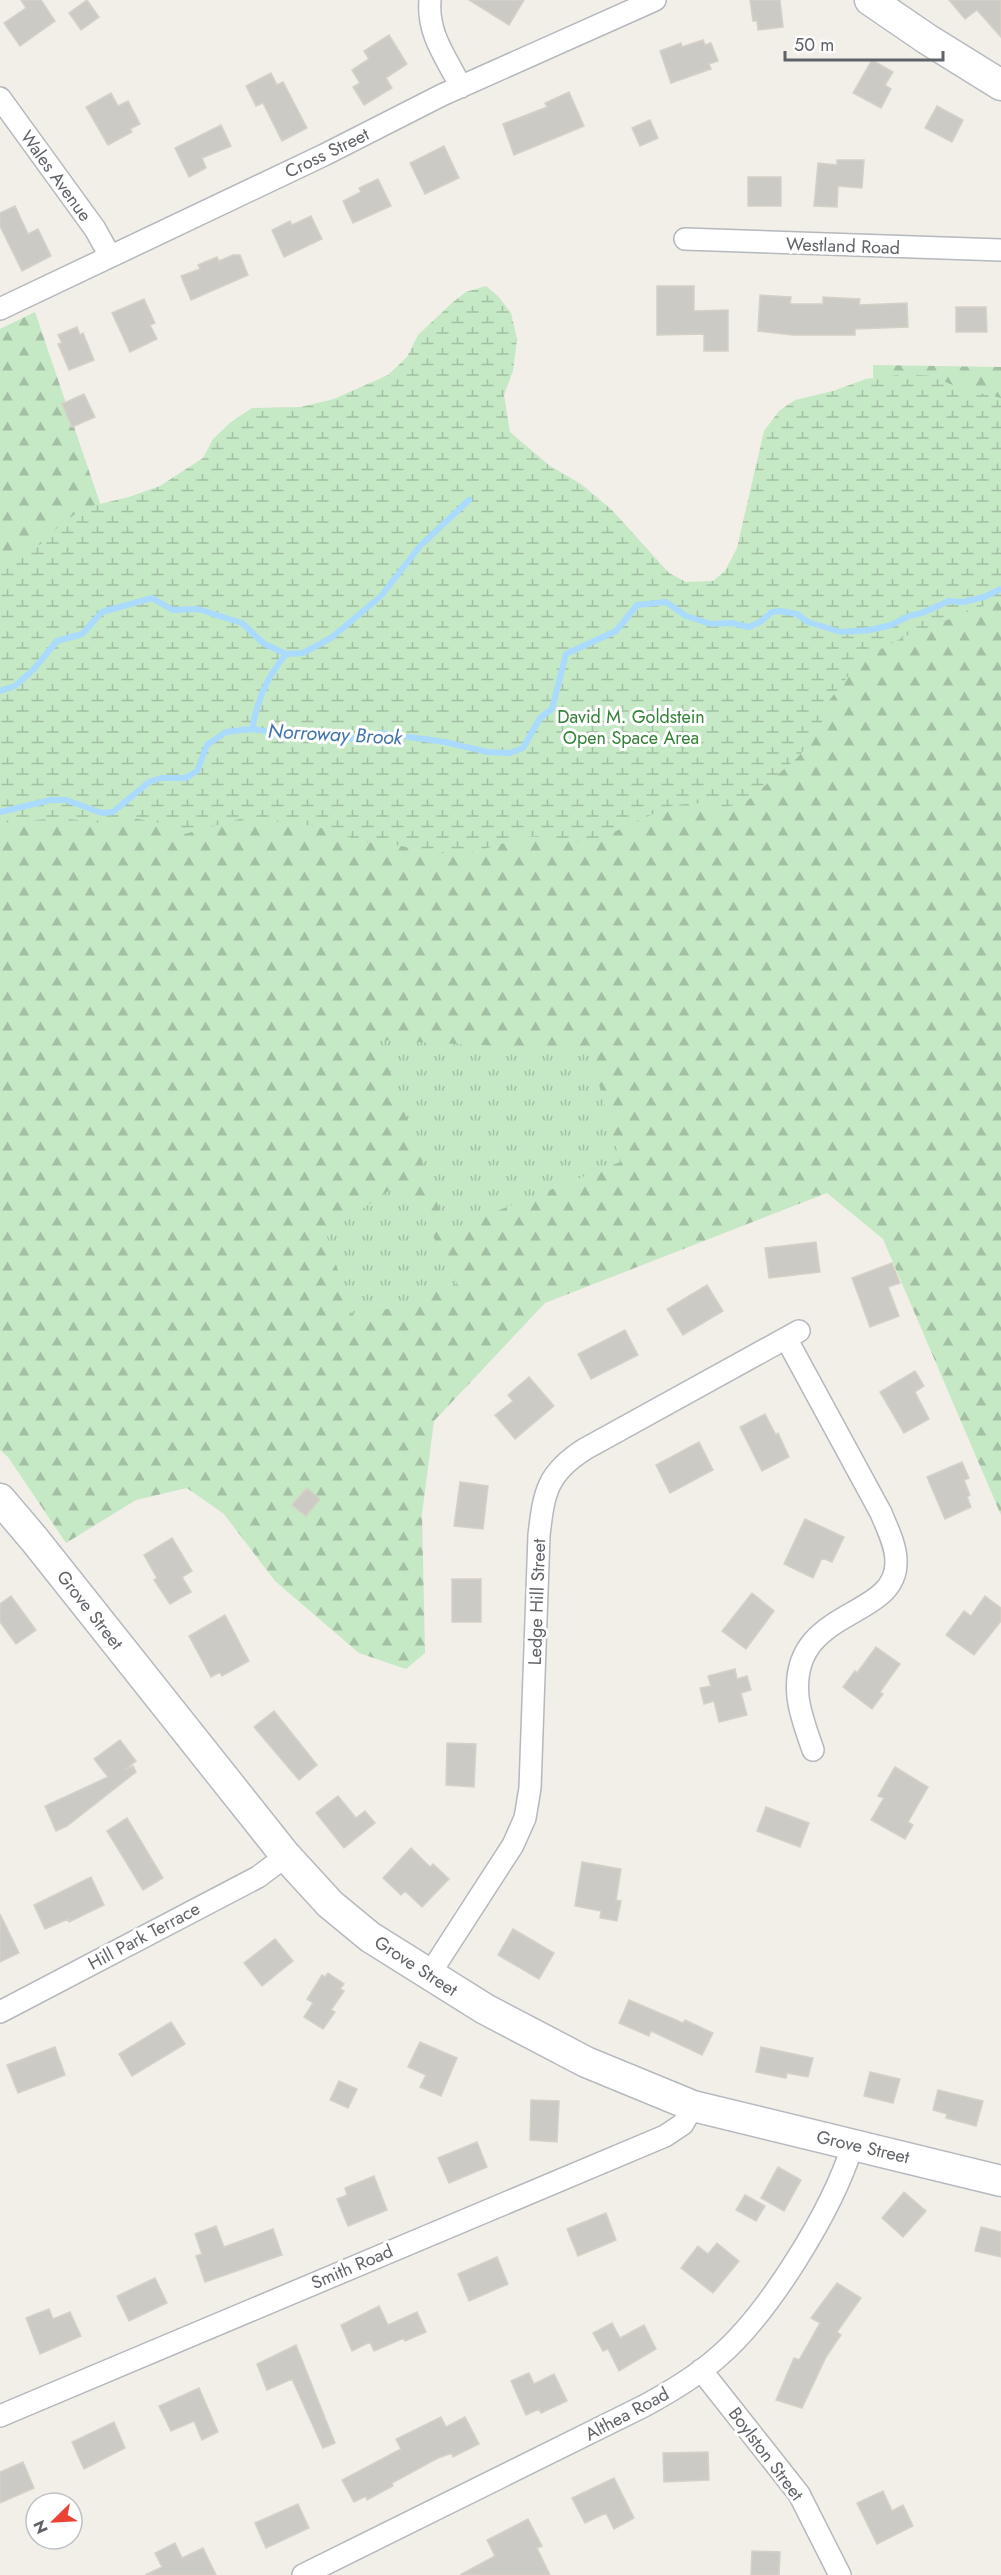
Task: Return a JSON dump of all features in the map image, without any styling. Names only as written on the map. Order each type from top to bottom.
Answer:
[{"type":"street","points":[[430,0],[430,19],[436,42],[461,87]]},
{"type":"street","name":"Cross Street","points":[[0,309],[335,150],[461,87],[655,0]]},
{"type":"street","points":[[870,0],[1001,85]]},
{"type":"street","name":"Wales Avenue","points":[[0,98],[94,229],[110,256]]},
{"type":"street","name":"Westland Road","points":[[685,239],[1001,250]]},
{"type":"street","name":"Ledge Hill Street","points":[[429,1975],[506,1859],[525,1818],[530,1788],[539,1535],[543,1504],[553,1477],[561,1467],[585,1449],[793,1334],[880,1513],[891,1540],[896,1563],[895,1573],[882,1592],[819,1634],[805,1651],[798,1673],[798,1698],[813,1750]]},
{"type":"street","name":"Grove Street","points":[[0,1499],[286,1856],[317,1892],[356,1927],[485,2009],[550,2044],[638,2085],[693,2106],[1001,2181]]},
{"type":"street","name":"Hill Park Terrace","points":[[0,2012],[258,1877],[286,1856]]},
{"type":"street","name":"Smith Road","points":[[0,2416],[665,2136],[683,2124],[693,2106]]},
{"type":"street","name":"Althea Road","points":[[303,2575],[628,2414],[667,2393],[701,2370],[731,2345],[772,2295],[833,2196],[853,2144]]},
{"type":"street","name":"Boylston Street","points":[[701,2370],[799,2494],[840,2575]]},
{"type":"green space","name":"David M. Goldstein Open Space Area","points":[[486,286],[498,296],[511,313],[517,339],[513,371],[504,395],[510,432],[550,466],[581,484],[612,510],[669,573],[686,582],[713,581],[725,571],[737,548],[764,431],[779,411],[795,400],[833,391],[866,379],[907,374],[932,376],[957,387],[1001,398],[1001,599],[906,636],[877,651],[856,666],[828,702],[822,722],[811,742],[797,758],[746,802],[722,808],[703,803],[673,805],[603,837],[579,842],[527,836],[464,855],[364,842],[315,826],[240,819],[181,835],[156,822],[132,818],[110,824],[60,818],[0,823],[0,562],[43,543],[58,527],[83,508],[129,497],[160,486],[203,458],[213,439],[231,422],[252,408],[301,407],[334,399],[388,375],[407,357],[418,335],[453,302],[466,292]]},
{"type":"green space","name":"David M. Goldstein Open Space Area","points":[[35,312],[191,771],[876,623],[873,365],[1001,367],[1001,1515],[883,1239],[827,1193],[545,1303],[434,1421],[422,1514],[425,1653],[406,1669],[359,1653],[275,1581],[224,1514],[187,1488],[136,1500],[66,1543],[8,1457],[0,1450],[0,329]]},
{"type":"green space","points":[[379,1040],[590,1051],[620,1162],[447,1231]]},
{"type":"green space","points":[[405,1180],[457,1284],[354,1321],[326,1233]]},
{"type":"building","points":[[21,0],[41,0],[55,21],[20,46],[4,23],[26,8]]},
{"type":"building","points":[[87,0],[99,17],[81,30],[69,13]]},
{"type":"building","points":[[469,0],[524,0],[509,25]]},
{"type":"building","points":[[750,0],[780,0],[783,27],[758,30],[757,21],[753,21]]},
{"type":"building","points":[[949,0],[1001,0],[1001,37],[977,10],[965,19]]},
{"type":"building","points":[[389,35],[407,64],[386,78],[392,88],[364,105],[353,87],[360,83],[352,70],[369,59],[364,51]]},
{"type":"building","points":[[703,40],[705,45],[711,43],[718,61],[709,64],[711,69],[671,83],[660,51],[681,43],[682,47]]},
{"type":"building","points":[[872,60],[893,72],[885,85],[891,89],[881,108],[853,93]]},
{"type":"building","points":[[271,73],[277,85],[283,82],[307,128],[282,141],[263,103],[256,106],[246,86]]},
{"type":"building","points":[[569,92],[584,126],[514,155],[503,124],[547,107],[545,103]]},
{"type":"building","points":[[111,93],[118,106],[128,101],[140,124],[130,129],[132,132],[108,145],[86,107]]},
{"type":"building","points":[[937,106],[963,120],[952,142],[925,128]]},
{"type":"building","points":[[650,120],[658,138],[640,146],[632,128]]},
{"type":"building","points":[[221,125],[231,146],[202,158],[206,168],[189,177],[175,148]]},
{"type":"building","points":[[444,146],[459,178],[425,194],[410,163]]},
{"type":"building","points":[[837,160],[864,160],[862,188],[838,186],[837,207],[814,206],[818,163],[837,165]]},
{"type":"building","points":[[748,177],[781,177],[781,206],[748,206]]},
{"type":"building","points":[[378,179],[391,206],[353,223],[343,201],[361,192],[359,188]]},
{"type":"building","points":[[15,206],[28,234],[38,229],[51,256],[22,271],[0,226],[0,213]]},
{"type":"building","points":[[311,216],[322,239],[284,257],[272,230],[290,221],[292,225]]},
{"type":"building","points":[[233,255],[240,255],[248,275],[191,300],[181,276],[200,269],[198,265],[217,257],[219,261]]},
{"type":"building","points":[[657,286],[694,286],[694,311],[728,310],[728,351],[704,351],[704,334],[657,335]]},
{"type":"building","points":[[760,295],[791,297],[790,304],[823,304],[823,297],[860,299],[859,305],[907,303],[908,327],[855,329],[855,335],[793,335],[758,331]]},
{"type":"building","points":[[144,299],[155,323],[150,325],[157,339],[130,352],[112,313]]},
{"type":"building","points":[[956,307],[986,307],[987,332],[956,332]]},
{"type":"building","points":[[77,327],[80,335],[83,333],[94,360],[69,370],[58,344],[62,343],[58,335]]},
{"type":"building","points":[[84,394],[95,417],[72,427],[62,404]]},
{"type":"building","points":[[816,1242],[820,1272],[769,1278],[765,1248]]},
{"type":"building","points":[[892,1263],[900,1283],[888,1287],[899,1316],[870,1327],[852,1278]]},
{"type":"building","points":[[707,1285],[723,1311],[683,1335],[667,1309]]},
{"type":"building","points":[[625,1330],[638,1355],[591,1379],[578,1354]]},
{"type":"building","points":[[915,1371],[924,1386],[915,1392],[929,1419],[904,1433],[880,1392]]},
{"type":"building","points":[[529,1377],[554,1406],[515,1439],[495,1415],[513,1401],[508,1395]]},
{"type":"building","points":[[765,1414],[776,1435],[778,1433],[789,1457],[762,1471],[740,1427]]},
{"type":"building","points":[[699,1442],[713,1470],[670,1493],[656,1465]]},
{"type":"building","points":[[962,1462],[969,1478],[964,1480],[970,1495],[967,1497],[971,1507],[945,1519],[927,1477]]},
{"type":"building","points":[[460,1482],[488,1486],[483,1529],[454,1526]]},
{"type":"building","points":[[307,1488],[320,1499],[306,1516],[292,1505]]},
{"type":"building","points":[[805,1519],[844,1537],[832,1562],[822,1558],[813,1578],[784,1564]]},
{"type":"building","points":[[172,1538],[192,1571],[182,1577],[191,1592],[170,1604],[154,1580],[157,1578],[144,1555]]},
{"type":"building","points":[[452,1579],[481,1579],[481,1622],[452,1622]]},
{"type":"building","points":[[752,1593],[774,1611],[746,1649],[722,1631]]},
{"type":"building","points":[[11,1596],[36,1630],[16,1644],[0,1622],[0,1604]]},
{"type":"building","points":[[985,1596],[1001,1608],[1001,1621],[974,1655],[946,1635],[964,1611],[971,1616]]},
{"type":"building","points":[[225,1615],[249,1661],[222,1676],[220,1672],[211,1677],[189,1636]]},
{"type":"building","points":[[876,1647],[900,1664],[880,1692],[883,1694],[872,1709],[843,1687],[855,1671],[857,1673]]},
{"type":"building","points":[[735,1669],[737,1679],[747,1676],[751,1690],[741,1693],[747,1715],[719,1722],[714,1701],[704,1704],[700,1688],[711,1686],[708,1676]]},
{"type":"building","points":[[274,1711],[317,1765],[299,1780],[254,1727]]},
{"type":"building","points":[[120,1740],[136,1761],[124,1770],[133,1766],[136,1772],[67,1826],[56,1831],[45,1806],[108,1777],[94,1759]]},
{"type":"building","points":[[447,1743],[476,1744],[474,1787],[446,1785]]},
{"type":"building","points":[[895,1767],[928,1787],[908,1822],[913,1825],[905,1839],[871,1820],[884,1798],[878,1796]]},
{"type":"building","points":[[338,1796],[356,1818],[365,1811],[375,1823],[344,1848],[316,1813]]},
{"type":"building","points":[[766,1807],[809,1823],[800,1847],[757,1831]]},
{"type":"building","points":[[127,1818],[163,1878],[143,1890],[107,1831]]},
{"type":"building","points":[[411,1848],[430,1867],[433,1864],[449,1879],[422,1907],[405,1891],[401,1895],[383,1878]]},
{"type":"building","points":[[582,1862],[621,1869],[616,1900],[621,1901],[617,1921],[600,1918],[601,1911],[575,1906]]},
{"type":"building","points":[[91,1877],[104,1905],[69,1922],[68,1919],[45,1929],[34,1905]]},
{"type":"building","points":[[0,1914],[19,1953],[0,1962]]},
{"type":"building","points":[[513,1929],[554,1953],[539,1979],[498,1955]]},
{"type":"building","points":[[275,1939],[293,1961],[262,1986],[244,1963]]},
{"type":"building","points":[[328,1973],[344,1984],[340,1989],[344,1991],[331,2010],[335,2012],[323,2029],[304,2017],[313,2003],[307,1999],[322,1975],[325,1977]]},
{"type":"building","points":[[629,2000],[683,2023],[685,2020],[713,2033],[702,2055],[651,2031],[649,2036],[619,2023]]},
{"type":"building","points":[[171,2022],[185,2044],[132,2076],[119,2054]]},
{"type":"building","points":[[420,2042],[457,2058],[441,2096],[420,2087],[426,2075],[408,2067]]},
{"type":"building","points":[[55,2047],[65,2075],[18,2093],[7,2065]]},
{"type":"building","points":[[761,2047],[813,2058],[808,2077],[787,2073],[786,2078],[756,2072]]},
{"type":"building","points":[[870,2072],[900,2079],[893,2103],[864,2096]]},
{"type":"building","points":[[339,2081],[357,2089],[348,2108],[330,2100]]},
{"type":"building","points":[[938,2090],[983,2101],[976,2126],[946,2118],[947,2114],[933,2110]]},
{"type":"building","points":[[531,2100],[559,2101],[557,2142],[530,2140]]},
{"type":"building","points":[[477,2142],[487,2167],[449,2183],[438,2158]]},
{"type":"building","points":[[778,2167],[801,2180],[784,2211],[761,2198]]},
{"type":"building","points":[[374,2176],[387,2210],[348,2226],[337,2199],[347,2195],[345,2188]]},
{"type":"building","points":[[904,2192],[926,2211],[903,2237],[882,2218]]},
{"type":"building","points":[[745,2195],[765,2206],[756,2221],[736,2210]]},
{"type":"building","points":[[606,2213],[616,2240],[578,2256],[567,2229]]},
{"type":"building","points":[[216,2226],[224,2247],[273,2229],[282,2255],[205,2282],[196,2256],[202,2254],[195,2234]]},
{"type":"building","points":[[981,2227],[1001,2232],[1001,2257],[975,2251]]},
{"type":"building","points":[[717,2243],[739,2261],[713,2293],[681,2268],[698,2246],[708,2254]]},
{"type":"building","points":[[497,2257],[508,2284],[469,2301],[458,2274]]},
{"type":"building","points":[[155,2278],[167,2303],[129,2321],[117,2296]]},
{"type":"building","points":[[837,2283],[861,2298],[837,2332],[841,2335],[826,2357],[802,2408],[776,2400],[794,2358],[799,2360],[820,2323],[811,2318]]},
{"type":"building","points":[[379,2306],[388,2325],[417,2312],[426,2332],[405,2341],[404,2338],[374,2351],[370,2342],[352,2351],[341,2325]]},
{"type":"building","points":[[49,2309],[53,2319],[70,2312],[81,2336],[40,2354],[26,2318]]},
{"type":"building","points":[[612,2323],[620,2338],[644,2325],[656,2349],[619,2371],[608,2349],[603,2351],[593,2333]]},
{"type":"building","points":[[296,2345],[335,2443],[323,2448],[292,2379],[267,2390],[257,2364]]},
{"type":"building","points":[[529,2373],[534,2384],[554,2374],[567,2401],[541,2413],[539,2409],[526,2415],[511,2381]]},
{"type":"building","points":[[199,2388],[218,2432],[202,2440],[194,2421],[171,2431],[159,2406]]},
{"type":"building","points":[[441,2417],[446,2427],[465,2417],[479,2444],[453,2457],[452,2453],[438,2458],[392,2483],[393,2486],[367,2500],[366,2496],[354,2502],[342,2480],[401,2449],[396,2439]]},
{"type":"building","points":[[114,2422],[125,2448],[84,2469],[72,2442]]},
{"type":"building","points":[[708,2452],[709,2480],[664,2482],[663,2453]]},
{"type":"building","points":[[23,2462],[34,2488],[0,2503],[0,2472]]},
{"type":"building","points":[[614,2478],[634,2518],[614,2529],[606,2513],[585,2523],[572,2498]]},
{"type":"building","points":[[883,2491],[892,2511],[903,2505],[913,2526],[877,2544],[857,2503]]},
{"type":"building","points":[[298,2504],[309,2528],[266,2548],[255,2523]]},
{"type":"building","points":[[528,2519],[542,2546],[537,2548],[550,2575],[460,2575],[495,2556],[487,2540]]},
{"type":"building","points":[[175,2543],[182,2558],[203,2548],[216,2575],[145,2575],[162,2567],[155,2553]]},
{"type":"building","points":[[752,2551],[780,2552],[779,2575],[751,2575]]},
{"type":"waterway","points":[[252,729],[264,689],[286,654],[303,653],[331,638],[381,596],[420,546],[469,500]]},
{"type":"waterway","name":"Norroway Brook","points":[[0,812],[51,800],[66,800],[102,813],[113,812],[149,782],[161,778],[186,778],[197,771],[207,745],[226,732],[252,729],[304,737],[363,739],[380,733],[445,742],[488,752],[510,753],[523,748],[540,718],[552,709],[566,654],[616,631],[637,605],[666,602],[686,616],[711,624],[732,623],[749,627],[760,622],[772,612],[780,611],[797,614],[808,622],[841,632],[870,630],[891,625],[949,601],[963,602],[984,597],[1001,589]]},
{"type":"waterway","points":[[0,691],[15,686],[33,670],[57,641],[82,634],[102,612],[152,598],[173,610],[198,609],[242,623],[263,643],[286,654]]}]
